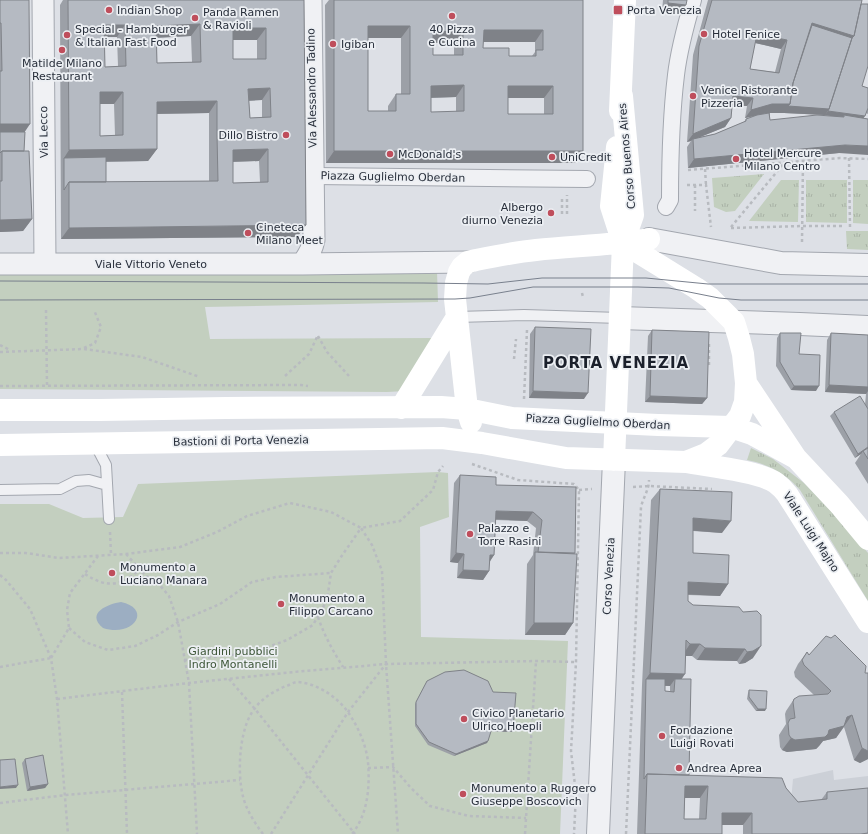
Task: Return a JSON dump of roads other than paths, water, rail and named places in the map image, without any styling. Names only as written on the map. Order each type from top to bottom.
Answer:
[{"type":"main road","name":"Corso Buenos Aires","points":[[623,244],[611,206],[622,96],[625,0]]},
{"type":"main road","name":"Corso Buenos Aires","points":[[622,96],[632,215],[623,244]]},
{"type":"main road","name":"Corso Buenos Aires","points":[[632,215],[649,239]]},
{"type":"main road","points":[[623,244],[710,298],[734,322],[743,354],[746,383],[745,402],[740,416],[718,445],[706,454],[686,462],[566,458],[482,443],[471,423],[467,409],[455,299],[457,278],[462,267],[468,262],[536,250],[623,244],[649,239],[681,279]]},
{"type":"main road","points":[[620,318],[623,244]]},
{"type":"main road","points":[[401,408],[457,317]]},
{"type":"main road","name":"Corso Venezia","points":[[614,460],[620,318]]},
{"type":"main road","points":[[746,383],[796,458],[839,504],[868,539]]},
{"type":"main road","points":[[0,410],[441,407],[467,409]]},
{"type":"main road","name":"Piazza Guglielmo Oberdan","points":[[467,409],[512,418],[731,427]]},
{"type":"main road","points":[[731,427],[752,434],[796,458]]},
{"type":"main road","name":"Bastioni di Porta Venezia","points":[[0,445],[442,438],[482,443]]},
{"type":"main road","name":"Viale Luigi Majno","points":[[686,462],[766,477],[777,483],[787,494],[868,622]]},
{"type":"street","name":"Via Lecco","points":[[42,0],[45,264]]},
{"type":"street","name":"Via Alessandro Tadino","points":[[310,0],[314,176]]},
{"type":"street","points":[[666,207],[670,200],[671,128],[676,74],[693,0]]},
{"type":"street","name":"Piazza Guglielmo Oberdan","points":[[302,264],[309,256],[314,240],[314,176],[587,179]]},
{"type":"street","points":[[649,239],[781,263],[868,265]]},
{"type":"street","points":[[302,264],[468,262]]},
{"type":"street","name":"Viale Vittorio Veneto","points":[[0,264],[302,264]]},
{"type":"street","points":[[620,318],[868,328]]},
{"type":"street","name":"Corso Venezia","points":[[598,834],[614,460]]},
{"type":"lane","points":[[457,317],[524,315],[620,318]]},
{"type":"lane","points":[[95,444],[106,465],[109,519]]},
{"type":"lane","points":[[0,490],[60,489],[76,481],[90,480],[107,485]]},
{"type":"water","points":[[121,602],[136,610],[137,616],[135,621],[130,626],[123,629],[114,630],[103,628],[98,623],[96,618],[97,614],[105,607]]},
{"type":"tram line","points":[[0,281],[488,284],[542,278],[646,278],[708,284],[868,284]]},
{"type":"tram line","points":[[0,300],[455,299],[470,298],[533,287],[669,288],[719,298],[741,300],[868,300]]},
{"type":"place","name":"Indian Shop","points":[[109,10]]},
{"type":"place","name":"Porta Venezia","points":[[618,10]]},
{"type":"place","name":"40 Pizza e Cucina","points":[[452,16]]},
{"type":"place","name":"Panda Ramen & Ravioli","points":[[195,18]]},
{"type":"place","name":"Hotel Fenice","points":[[704,34]]},
{"type":"place","name":"Special - Hamburger & Italian Fast Food","points":[[67,35]]},
{"type":"place","name":"Igiban","points":[[333,44]]},
{"type":"place","name":"Matilde Milano Restaurant","points":[[62,50]]},
{"type":"place","name":"Venice Ristorante Pizzeria","points":[[693,96]]},
{"type":"place","name":"Dillo Bistro","points":[[286,135]]},
{"type":"place","name":"McDonald's","points":[[390,154]]},
{"type":"place","name":"UniCredit","points":[[552,157]]},
{"type":"place","name":"Hotel Mercure Milano Centro","points":[[736,159]]},
{"type":"place","name":"Albergo diurno Venezia","points":[[551,213]]},
{"type":"place","name":"Cineteca Milano Meet","points":[[248,233]]},
{"type":"place","name":"Palazzo e Torre Rasini","points":[[470,534]]},
{"type":"place","name":"Monumento a Luciano Manara","points":[[112,573]]},
{"type":"place","name":"Monumento a Filippo Carcano","points":[[281,604]]},
{"type":"place","name":"Civico Planetario Ulrico Hoepli","points":[[464,719]]},
{"type":"place","name":"Fondazione Luigi Rovati","points":[[662,736]]},
{"type":"place","name":"Andrea Aprea","points":[[679,768]]},
{"type":"place","name":"Monumento a Ruggero Giuseppe Boscovich","points":[[463,794]]},
{"type":"district","name":"PORTA VENEZIA","points":[[616,363]]},
{"type":"park label","name":"Giardini pubblici Indro Montanelli","points":[[233,657]]}]
